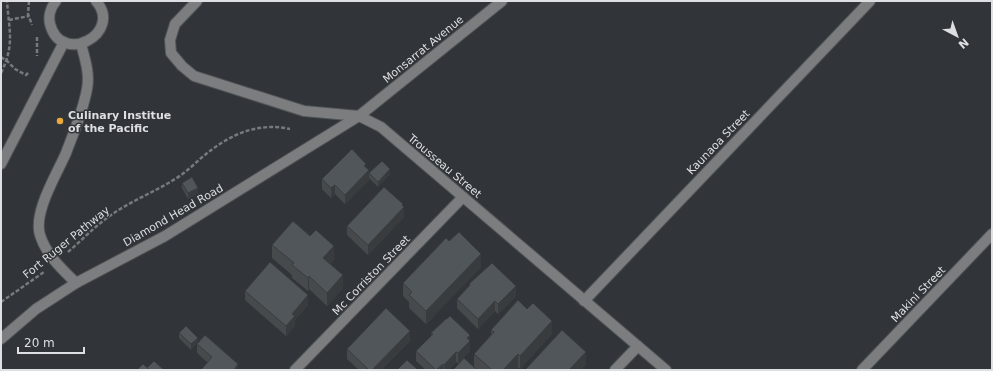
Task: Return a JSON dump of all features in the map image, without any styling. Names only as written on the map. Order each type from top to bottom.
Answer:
[{"type":"street","points":[[56,1],[50,12],[50,21],[54,33],[64,42],[72,44],[81,44],[89,41],[96,35],[100,28],[102,12],[96,1]]},
{"type":"street","name":"Trousseau Street","points":[[197,1],[175,24],[170,40],[171,54],[194,76],[304,110],[359,116],[381,127],[666,370]]},
{"type":"street","name":"Monsarrat Avenue","points":[[359,116],[502,1]]},
{"type":"street","name":"Kaunaoa Street","points":[[584,301],[870,1]]},
{"type":"street","points":[[1,164],[64,42]]},
{"type":"street","points":[[76,283],[49,255],[40,235],[39,216],[79,119],[87,88],[87,65],[81,44]]},
{"type":"street","name":"Diamond Head Road","points":[[1,339],[36,310],[76,283],[165,236],[359,116]]},
{"type":"street","name":"Mc Corriston Street","points":[[295,370],[463,197]]},
{"type":"street","name":"Makini Street","points":[[862,370],[992,234]]},
{"type":"street","points":[[615,370],[638,346]]},
{"type":"path","points":[[1,73],[7,61],[10,45],[8,1]]},
{"type":"path","points":[[30,1],[28,14],[37,38],[38,54],[36,60]]},
{"type":"path","points":[[9,20],[29,16]]},
{"type":"path","points":[[1,58],[7,61],[15,69],[26,75],[30,71]]},
{"type":"path","name":"Fort Ruger Pathway","points":[[1,302],[57,263],[88,233],[108,217],[176,178],[221,144],[251,129],[266,126],[279,126],[290,129]]},
{"type":"building","points":[[352,149],[366,164],[364,166],[369,170],[345,195],[335,185],[331,188],[322,179]]},
{"type":"building","points":[[382,161],[390,169],[378,182],[369,173]]},
{"type":"building","points":[[192,177],[198,188],[188,193],[182,183]]},
{"type":"building","points":[[384,187],[403,204],[402,205],[404,207],[368,245],[347,226]]},
{"type":"building","points":[[293,221],[310,236],[316,230],[334,246],[323,258],[343,275],[327,293],[309,276],[308,278],[292,265],[294,263],[272,245]]},
{"type":"building","points":[[459,232],[481,254],[426,311],[409,295],[412,292],[403,283],[446,238],[449,241]]},
{"type":"building","points":[[270,262],[308,295],[292,314],[295,316],[286,326],[245,291]]},
{"type":"building","points":[[492,263],[516,286],[498,304],[495,301],[478,319],[457,299],[470,285],[469,284]]},
{"type":"building","points":[[518,300],[527,309],[533,303],[552,321],[520,356],[518,354],[503,370],[492,370],[474,354],[494,332],[491,330]]},
{"type":"building","points":[[386,308],[410,331],[372,370],[369,370],[347,349]]},
{"type":"building","points":[[450,316],[470,335],[467,338],[470,341],[458,353],[456,352],[444,365],[443,364],[436,370],[416,351],[433,334],[431,333]]},
{"type":"building","points":[[186,326],[198,338],[191,344],[179,333]]},
{"type":"building","points":[[562,330],[586,352],[569,370],[525,370]]},
{"type":"building","points":[[205,335],[238,364],[234,370],[201,370],[212,357],[197,344]]},
{"type":"building","points":[[464,358],[477,370],[453,370]]},
{"type":"building","points":[[407,360],[418,370],[397,370]]},
{"type":"building","points":[[154,361],[164,370],[150,370],[147,368]]},
{"type":"building","points":[[143,364],[150,370],[137,370]]},
{"type":"place","name":"Culinary Institue of the Pacific","points":[[60,121]]}]
